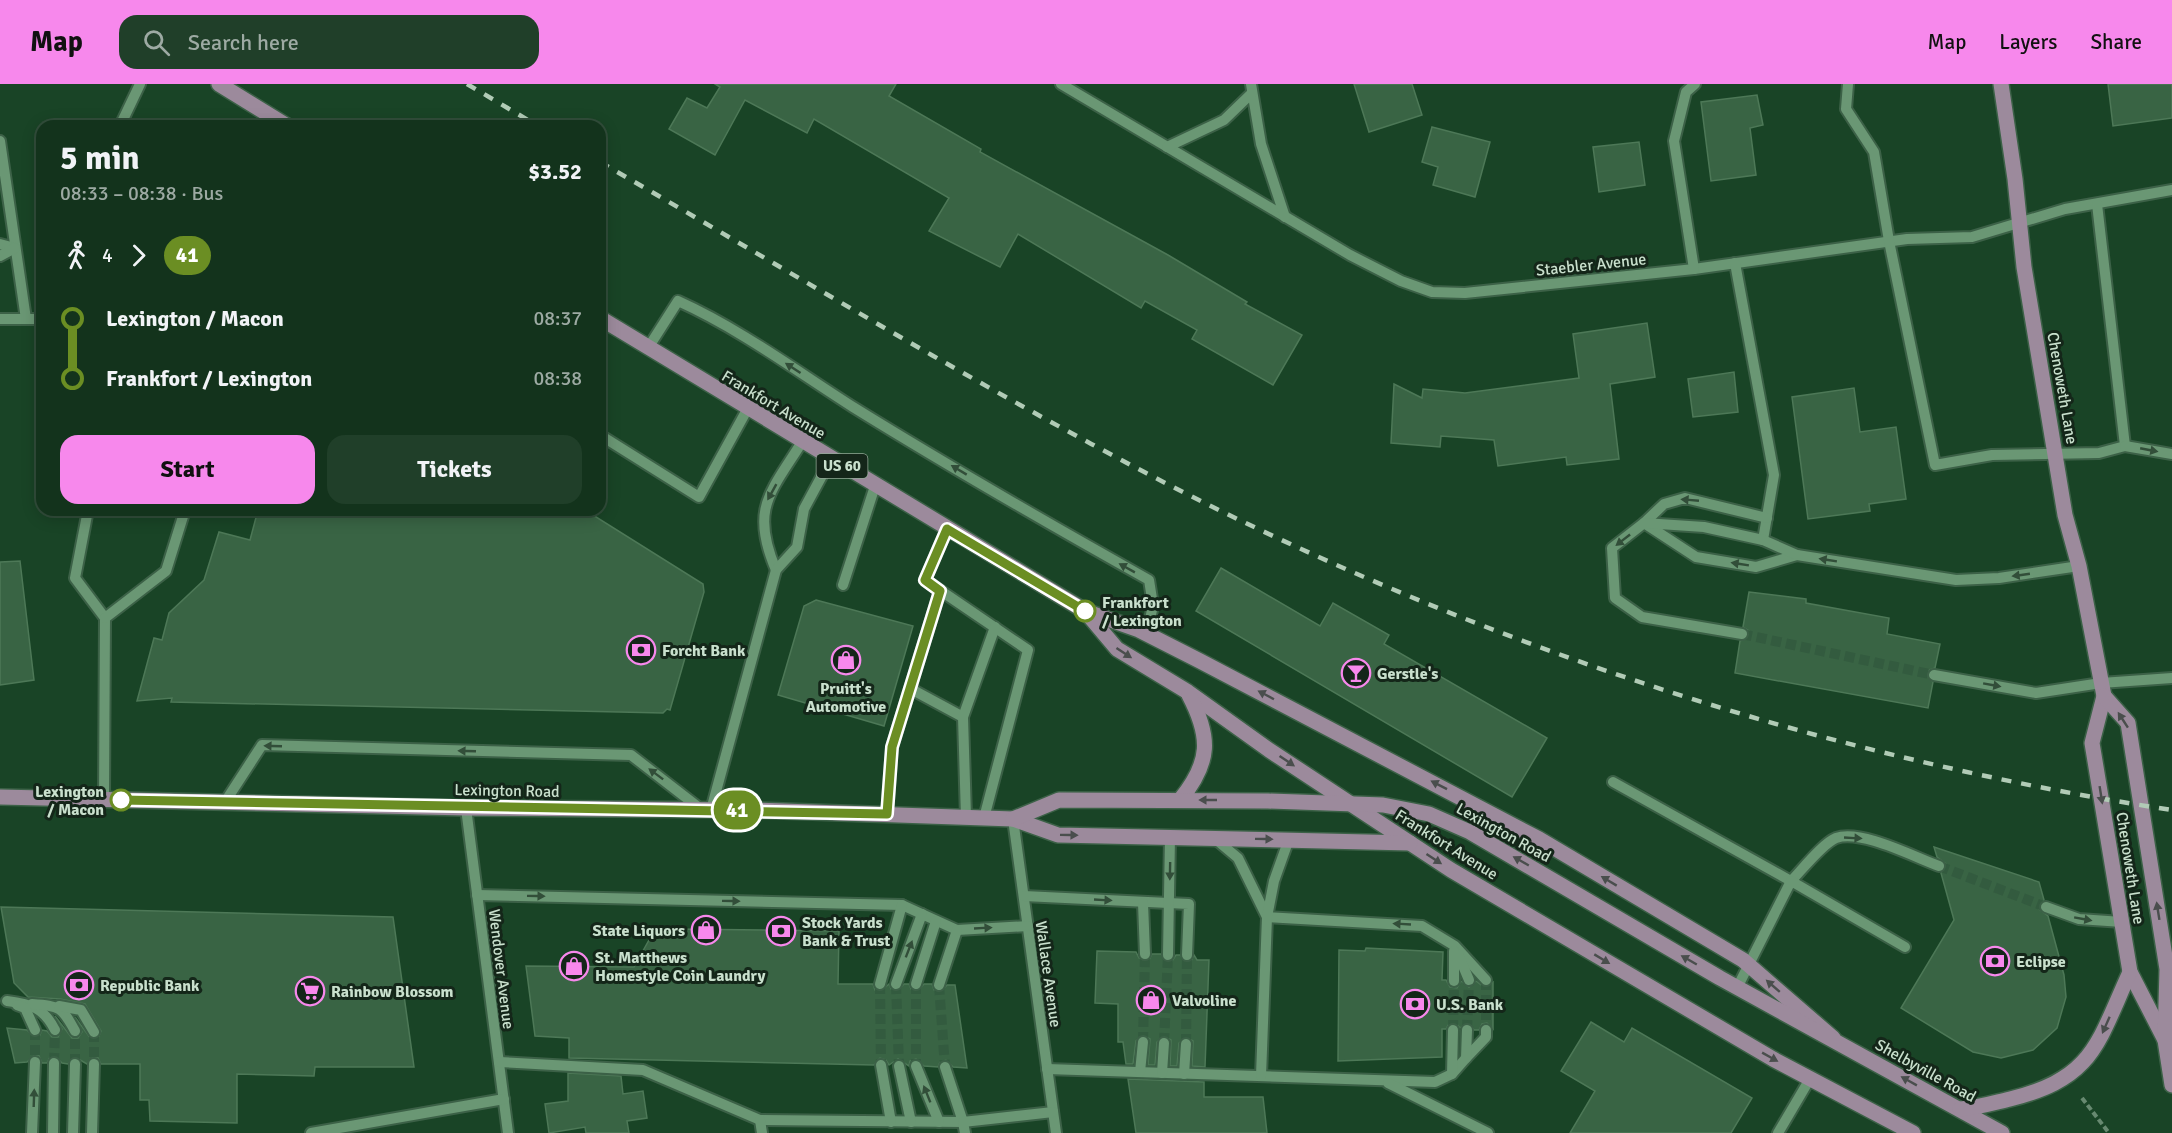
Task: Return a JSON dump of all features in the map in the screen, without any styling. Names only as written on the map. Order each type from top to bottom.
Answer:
[{"type":"main road","points":[[219,84],[277,120]]},
{"type":"main road","name":"Chenoweth Lane","points":[[2001,84],[2024,267],[2057,455],[2065,515],[2079,566],[2102,689],[2092,743],[2130,972],[2164,1040],[2170,1061],[2172,1085]]},
{"type":"main road","name":"Frankfort Avenue","points":[[606,322],[1085,611],[1147,634],[1539,839],[1749,965],[1833,1038]]},
{"type":"main road","name":"Frankfort Avenue","points":[[1085,611],[1117,649],[1188,692],[1410,843],[1646,986],[1773,1059],[1811,1077]]},
{"type":"main road","name":"Chenoweth Lane","points":[[2102,689],[2128,723],[2170,972],[2164,1040]]},
{"type":"main road","points":[[1180,800],[1196,780],[1203,761],[1205,745],[1203,725],[1188,692]]},
{"type":"main road","name":"Lexington Road","points":[[0,797],[466,808],[887,814],[1013,819],[1058,835],[1410,843]]},
{"type":"main road","name":"Lexington Road","points":[[1013,819],[1059,800],[1350,804],[1399,807],[1429,814],[1459,826],[1737,988],[1833,1038]]},
{"type":"main road","points":[[1960,1109],[2037,1092],[2068,1077],[2087,1059],[2099,1041],[2130,972]]},
{"type":"main road","name":"Shelbyville Road","points":[[1833,1038],[2002,1133]]},
{"type":"main road","points":[[1811,1077],[1913,1133]]},
{"type":"street","points":[[123,120],[140,84]]},
{"type":"street","name":"Staebler Avenue","points":[[1061,84],[1350,255],[1432,292],[1465,292],[1694,269],[1888,242],[1972,237],[2065,209],[2172,190]]},
{"type":"street","points":[[1694,269],[1674,141],[1686,92],[1695,84]]},
{"type":"street","points":[[1848,84],[1846,110],[1874,152],[1888,242],[1935,465],[1992,455],[2099,453],[2125,446],[2172,454]]},
{"type":"street","points":[[1167,147],[1224,120],[1252,88]]},
{"type":"street","points":[[1252,88],[1261,144],[1285,217]]},
{"type":"street","points":[[0,141],[26,319]]},
{"type":"street","points":[[2097,204],[2125,446]]},
{"type":"street","points":[[0,250],[15,248]]},
{"type":"street","points":[[1736,263],[1774,475],[1763,540]]},
{"type":"street","points":[[648,348],[678,301],[716,318],[853,406],[1039,519],[1149,580],[1153,604],[1147,634]]},
{"type":"street","points":[[0,319],[36,319]]},
{"type":"street","points":[[606,439],[699,497],[748,408]]},
{"type":"street","points":[[776,570],[764,542],[764,506],[802,442]]},
{"type":"street","points":[[225,802],[262,745],[631,755],[707,810],[776,570],[797,547],[804,508],[831,459]]},
{"type":"street","points":[[843,585],[875,486]]},
{"type":"street","points":[[1742,634],[1642,617],[1614,598],[1612,548],[1644,524],[1664,504],[1685,498],[1767,518]]},
{"type":"street","points":[[87,516],[75,578],[105,618],[104,799]]},
{"type":"street","points":[[105,618],[166,571],[183,516]]},
{"type":"street","points":[[1644,524],[1704,527],[1763,540],[1797,555],[1956,580],[1999,578],[2079,566]]},
{"type":"street","points":[[1644,524],[1696,557],[1756,567],[1797,555]]},
{"type":"street","points":[[947,529],[925,580],[1029,650],[984,818]]},
{"type":"street","points":[[887,814],[892,747],[940,591]]},
{"type":"street","points":[[966,817],[963,717],[995,627]]},
{"type":"street","points":[[1934,675],[2036,693],[2102,689],[2172,678]]},
{"type":"street","points":[[911,689],[963,717]]},
{"type":"street","points":[[1613,782],[1905,947]]},
{"type":"street","name":"Wendover Avenue","points":[[466,808],[508,1133]]},
{"type":"street","name":"Wallace Avenue","points":[[1013,819],[1056,1133]]},
{"type":"street","points":[[1168,955],[1170,836]]},
{"type":"street","points":[[1737,988],[1791,881],[1834,839],[1848,836],[1864,838],[1939,866]]},
{"type":"street","points":[[1213,837],[1238,858],[1267,917]]},
{"type":"street","points":[[1261,1076],[1267,917],[1274,881],[1289,839]]},
{"type":"street","points":[[477,895],[902,905],[957,930],[1028,926]]},
{"type":"street","points":[[1024,896],[1169,905],[1189,904],[1187,955]]},
{"type":"street","points":[[1143,903],[1145,954]]},
{"type":"street","points":[[879,984],[902,905]]},
{"type":"street","points":[[2046,907],[2079,919],[2122,922]]},
{"type":"street","points":[[896,984],[922,915]]},
{"type":"street","points":[[1267,917],[1422,926],[1455,946],[1486,980]]},
{"type":"street","points":[[916,984],[936,921]]},
{"type":"street","points":[[939,985],[957,930]]},
{"type":"street","points":[[1455,946],[1469,980]]},
{"type":"street","points":[[1454,981],[1455,946]]},
{"type":"street","points":[[3,1001],[55,1005],[81,1010],[94,1032]]},
{"type":"street","points":[[3,1001],[25,1008],[35,1030]]},
{"type":"street","points":[[31,1004],[47,1014],[55,1030]]},
{"type":"street","points":[[55,1005],[65,1011],[75,1031]]},
{"type":"street","points":[[1452,1074],[1453,1030]]},
{"type":"street","points":[[1466,1058],[1467,1030]]},
{"type":"street","points":[[1047,1069],[1435,1082],[1452,1074],[1486,1037],[1486,1030]]},
{"type":"street","points":[[1140,1072],[1143,1042]]},
{"type":"street","points":[[1162,1073],[1164,1043]]},
{"type":"street","points":[[1184,1074],[1186,1044]]},
{"type":"street","points":[[32,1133],[35,1062]]},
{"type":"street","points":[[499,1062],[643,1070],[760,1120],[939,1122],[964,1127],[1053,1112]]},
{"type":"street","points":[[53,1133],[54,1063]]},
{"type":"street","points":[[73,1133],[75,1064]]},
{"type":"street","points":[[92,1133],[94,1064]]},
{"type":"street","points":[[881,1065],[891,1122]]},
{"type":"street","points":[[899,1066],[911,1122]]},
{"type":"street","points":[[916,1066],[939,1122]]},
{"type":"street","points":[[945,1067],[964,1127]]},
{"type":"street","points":[[1778,1133],[1811,1077]]},
{"type":"street","points":[[1382,1080],[1488,1133]]},
{"type":"street","points":[[310,1133],[504,1099]]},
{"type":"street","points":[[760,1120],[762,1133]]},
{"type":"path","points":[[2080,1095],[2109,1133]]},
{"type":"building","points":[[715,84],[896,84],[889,96],[981,149],[980,152],[1168,255],[1247,302],[1245,304],[1302,335],[1273,385],[1192,339],[1197,330],[1145,301],[1141,308],[1018,234],[1000,267],[929,231],[949,198],[814,119],[807,133],[745,100],[715,155],[669,129],[687,98],[707,108],[720,87]]},
{"type":"building","points":[[1354,84],[1412,84],[1422,115],[1369,132]]},
{"type":"building","points":[[2108,84],[2172,84],[2172,118],[2113,126]]},
{"type":"building","points":[[1757,95],[1763,125],[1750,128],[1756,175],[1711,181],[1701,102]]},
{"type":"building","points":[[1432,127],[1490,142],[1475,197],[1433,185],[1438,167],[1422,162]]},
{"type":"building","points":[[1639,142],[1645,185],[1599,192],[1593,147]]},
{"type":"building","points":[[1647,323],[1655,377],[1610,384],[1619,459],[1567,465],[1566,457],[1498,466],[1494,440],[1441,436],[1440,447],[1391,443],[1394,384],[1422,398],[1423,389],[1465,393],[1579,378],[1573,334]]},
{"type":"building","points":[[1734,372],[1738,412],[1693,417],[1688,379]]},
{"type":"building","points":[[1854,388],[1860,432],[1896,427],[1906,499],[1869,504],[1870,511],[1808,519],[1792,397]]},
{"type":"building","points":[[256,516],[595,516],[703,584],[704,592],[670,710],[667,709],[663,713],[171,702],[172,698],[137,701],[154,638],[162,640],[169,613],[204,580],[219,532],[250,540]]},
{"type":"building","points":[[20,561],[34,680],[0,685],[0,562]]},
{"type":"building","points":[[1221,568],[1320,626],[1333,603],[1389,635],[1384,644],[1547,738],[1512,797],[1196,611]]},
{"type":"building","points":[[1749,592],[1806,599],[1806,603],[1889,618],[1887,634],[1940,644],[1935,668],[1929,670],[1927,674],[1933,682],[1928,708],[1735,673],[1740,641],[1749,636],[1749,631],[1743,627]]},
{"type":"building","name":"Pruitt's Automotive","points":[[816,600],[913,626],[884,726],[778,695],[804,606]]},
{"type":"building","name":"Eclipse","points":[[1934,847],[2039,882],[2044,900],[2039,909],[2048,916],[2064,975],[2066,997],[2057,1028],[2033,1050],[2001,1058],[1973,1052],[1901,1008],[1954,920],[1941,873],[1946,864],[1937,857]]},
{"type":"building","points":[[1,907],[393,917],[414,1067],[315,1067],[314,1076],[237,1074],[237,1123],[150,1121],[149,1100],[140,1100],[140,1064],[101,1064],[98,1058],[94,1057],[87,1064],[75,1057],[68,1064],[62,1063],[55,1056],[50,1057],[47,1063],[42,1063],[39,1056],[35,1055],[27,1062],[15,1063],[7,1028],[27,1030],[34,1037],[39,1037],[42,1030],[47,1031],[52,1037],[58,1037],[62,1029],[55,1016],[72,1038],[78,1038],[82,1032],[75,1017],[91,1039],[98,1038],[101,1031],[85,1004],[60,999],[28,997],[14,983]]},
{"type":"building","points":[[674,929],[839,931],[838,984],[873,984],[875,990],[881,991],[889,984],[891,989],[897,991],[904,984],[909,984],[911,989],[917,991],[924,984],[932,984],[934,990],[940,992],[947,985],[955,985],[967,1068],[953,1067],[946,1060],[940,1062],[938,1067],[924,1066],[916,1059],[910,1061],[909,1066],[898,1059],[889,1065],[886,1060],[880,1058],[874,1065],[569,1058],[569,1038],[535,1036],[526,966],[634,967],[649,940],[660,933]]},
{"type":"building","name":"U.S. Bank","points":[[1366,948],[1443,952],[1442,980],[1446,980],[1450,987],[1457,988],[1461,981],[1469,987],[1476,981],[1484,987],[1493,982],[1493,1029],[1487,1023],[1482,1024],[1479,1030],[1474,1030],[1468,1023],[1460,1028],[1456,1023],[1449,1024],[1446,1029],[1442,1029],[1442,1057],[1338,1061],[1339,950],[1365,951]]},
{"type":"building","name":"Valvoline","points":[[1097,951],[1136,952],[1139,958],[1145,961],[1149,960],[1152,954],[1161,954],[1167,962],[1172,961],[1176,955],[1180,955],[1186,962],[1191,961],[1194,955],[1197,960],[1209,960],[1205,1067],[1192,1066],[1193,1041],[1186,1037],[1179,1043],[1177,1066],[1170,1066],[1171,1040],[1164,1036],[1157,1042],[1155,1065],[1148,1065],[1150,1039],[1143,1035],[1136,1041],[1133,1064],[1126,1064],[1123,1042],[1118,1042],[1118,1004],[1095,1003]]},
{"type":"building","points":[[1591,1022],[1624,1042],[1632,1028],[1752,1098],[1731,1133],[1570,1133],[1595,1091],[1561,1071]]},
{"type":"building","points":[[568,1073],[621,1076],[623,1094],[643,1091],[647,1118],[627,1121],[629,1133],[586,1133],[585,1127],[549,1133],[545,1104],[568,1101]]},
{"type":"building","points":[[1128,1079],[1204,1082],[1204,1097],[1263,1097],[1267,1133],[1136,1133]]},
{"type":"tunnel","points":[[1742,634],[1934,675]]},
{"type":"tunnel","points":[[1939,866],[2046,907]]},
{"type":"tunnel","points":[[1143,1042],[1145,954]]},
{"type":"tunnel","points":[[1164,1043],[1168,955]]},
{"type":"tunnel","points":[[1186,1044],[1187,955]]},
{"type":"tunnel","points":[[1467,1030],[1469,980]]},
{"type":"tunnel","points":[[1486,980],[1486,1030]]},
{"type":"tunnel","points":[[1453,1030],[1454,981]]},
{"type":"tunnel","points":[[880,984],[881,1065]]},
{"type":"tunnel","points":[[896,984],[899,1066]]},
{"type":"tunnel","points":[[916,984],[916,1066]]},
{"type":"tunnel","points":[[939,985],[945,1067]]},
{"type":"tunnel","points":[[35,1030],[35,1062]]},
{"type":"tunnel","points":[[54,1063],[55,1030]]},
{"type":"tunnel","points":[[75,1031],[75,1064]]},
{"type":"tunnel","points":[[94,1032],[94,1064]]},
{"type":"railway","points":[[467,84],[528,120]]},
{"type":"railway","points":[[606,166],[886,329],[1103,450],[1295,546],[1415,598],[1537,646],[1662,689],[1788,727],[1915,760],[2043,788],[2172,810]]},
{"type":"bus line","name":"41","points":[[121,800],[887,814],[892,747],[940,591],[925,580],[947,529],[1085,611]]},
{"type":"place","name":"Frankfort / Lexington","points":[[1085,611]]},
{"type":"place","name":"Forcht Bank","points":[[641,650]]},
{"type":"place","name":"Pruitt's Automotive","points":[[846,660]]},
{"type":"place","name":"Gerstle's","points":[[1356,673]]},
{"type":"place","name":"Lexington / Macon","points":[[121,800]]},
{"type":"place","name":"State Liquors","points":[[706,930]]},
{"type":"place","name":"Stock Yards Bank & Trust","points":[[781,931]]},
{"type":"place","name":"Eclipse","points":[[1995,961]]},
{"type":"place","name":"St. Matthews Homestyle Coin Laundry","points":[[574,966]]},
{"type":"place","name":"Republic Bank","points":[[79,985]]},
{"type":"place","name":"Rainbow Blossom","points":[[310,991]]},
{"type":"place","name":"Valvoline","points":[[1151,1000]]},
{"type":"place","name":"U.S. Bank","points":[[1415,1004]]}]
